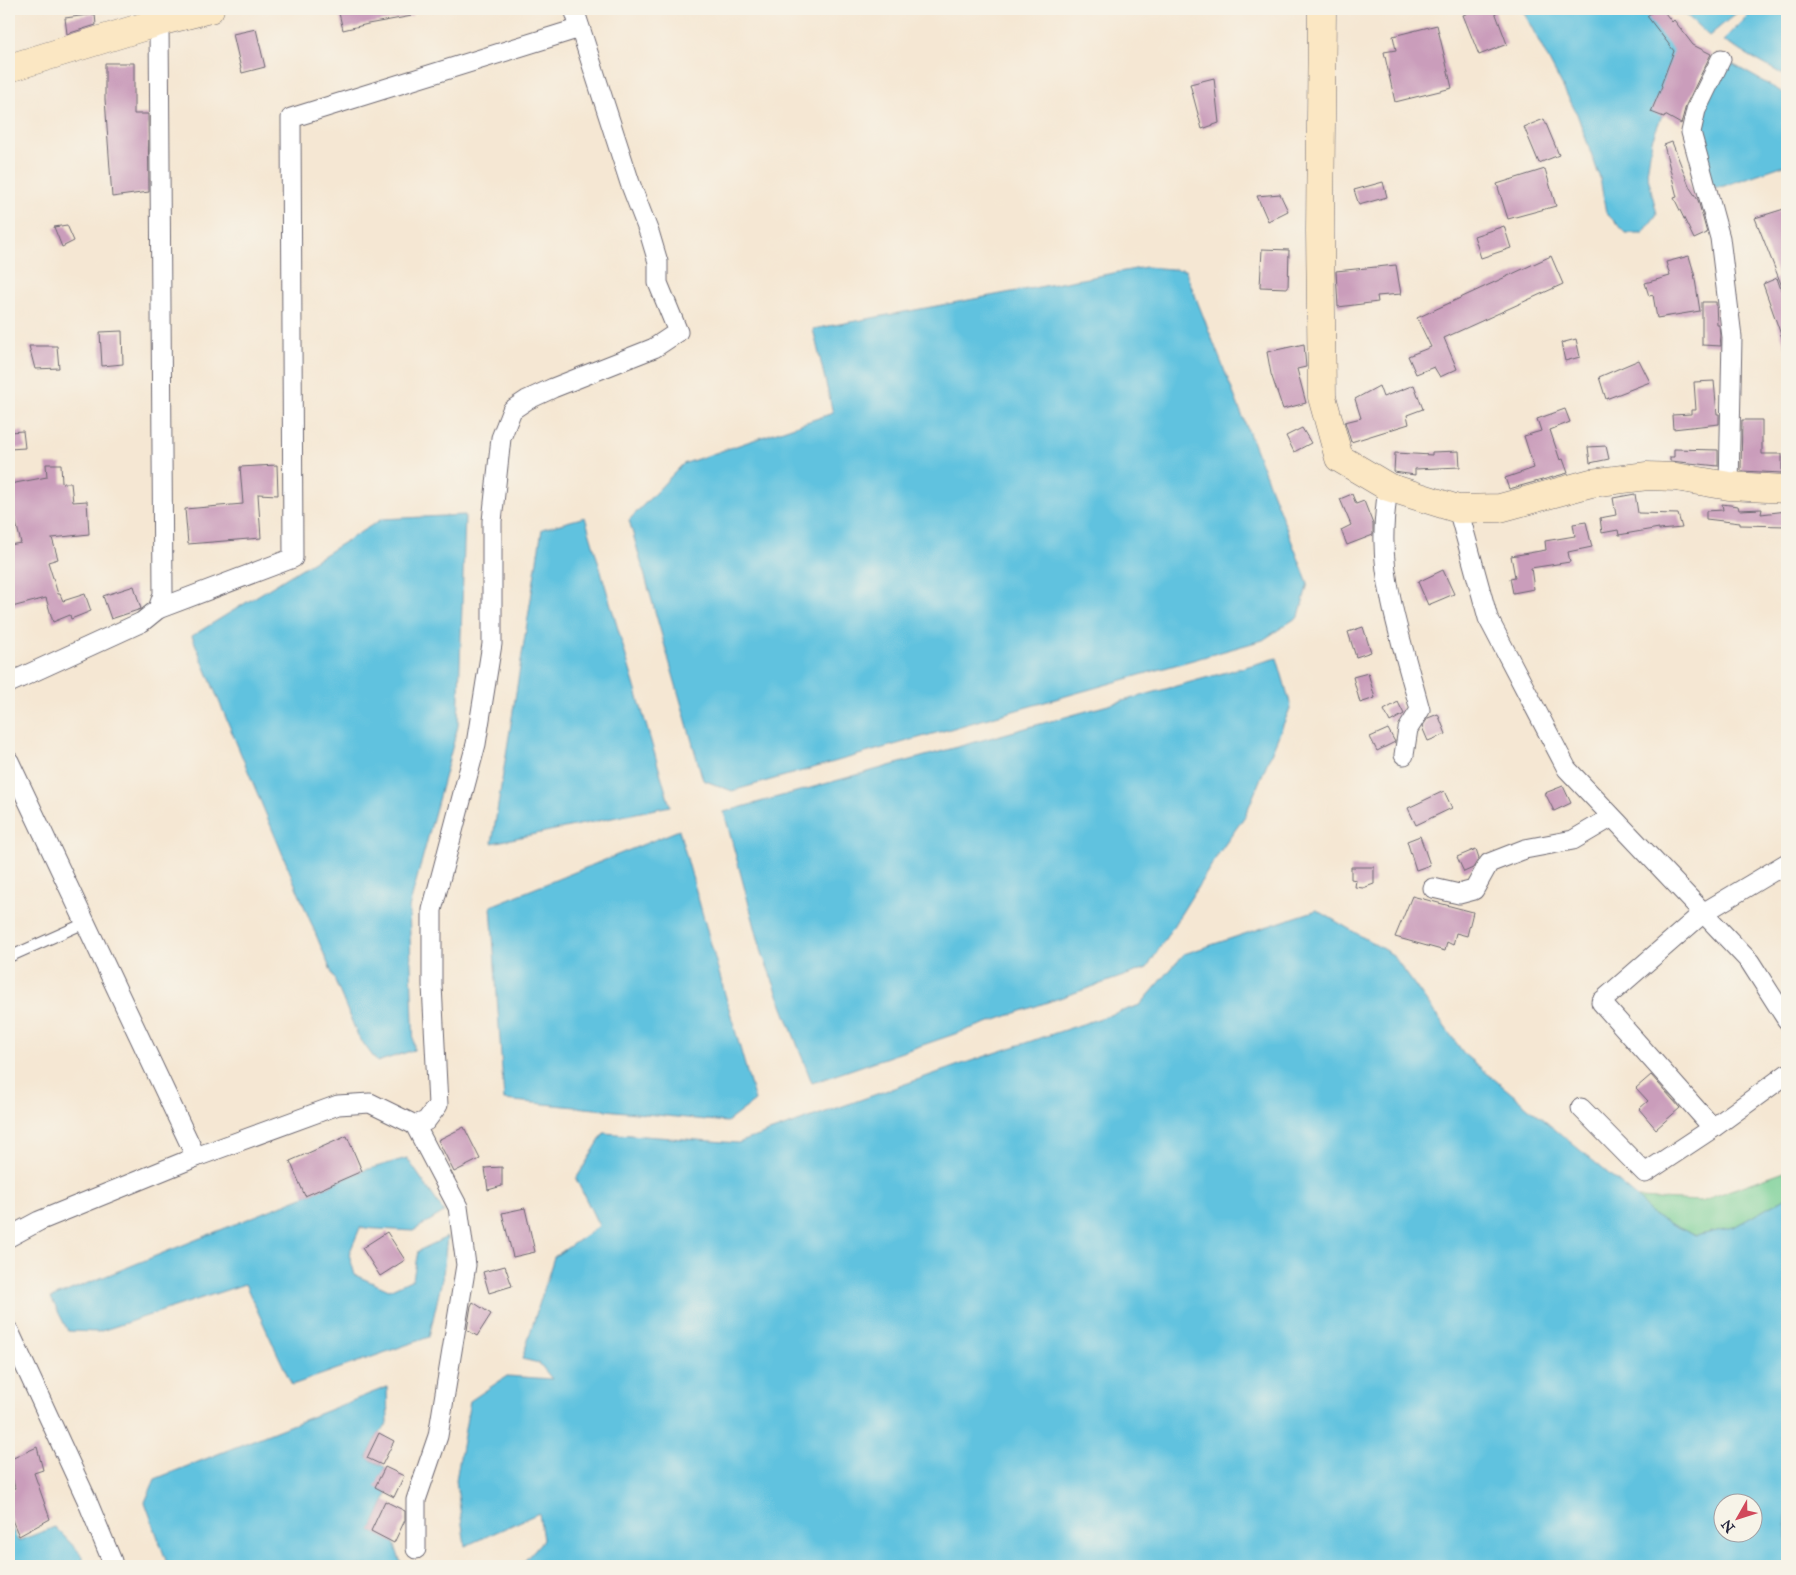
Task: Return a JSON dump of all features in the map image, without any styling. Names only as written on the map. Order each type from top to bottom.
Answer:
[{"type":"street","points":[[9,68],[159,22],[210,9]]},
{"type":"street","points":[[415,1125],[426,1121],[438,1105],[432,985],[432,910],[476,744],[492,644],[492,521],[501,438],[512,410],[527,400],[654,348],[678,332],[658,283],[658,262],[650,235],[630,183],[574,9]]},
{"type":"street","points":[[1322,9],[1320,230],[1322,397],[1339,458],[1388,488],[1458,509],[1500,508],[1591,484],[1647,476],[1676,477],[1729,486],[1787,488]]},
{"type":"street","points":[[158,609],[163,594],[159,22]]},
{"type":"street","points":[[9,684],[142,622],[158,609],[293,558],[291,118],[580,28]]},
{"type":"street","points":[[1721,59],[1696,110],[1691,132],[1720,238],[1732,337],[1729,486]]},
{"type":"street","points":[[1388,488],[1384,534],[1388,580],[1420,710],[1408,729],[1404,755]]},
{"type":"street","points":[[1458,509],[1488,618],[1566,769],[1750,962],[1787,1020]]},
{"type":"street","points":[[9,761],[196,1157]]},
{"type":"street","points":[[1433,888],[1460,894],[1474,890],[1489,863],[1525,849],[1573,840],[1612,817]]},
{"type":"street","points":[[1713,1128],[1601,1002],[1702,913],[1787,863]]},
{"type":"street","points":[[1581,1108],[1645,1173],[1713,1128],[1787,1074]]},
{"type":"street","points":[[9,1237],[39,1221],[196,1157],[338,1105],[370,1103],[415,1125],[458,1208],[466,1265],[438,1436],[416,1500],[416,1549]]},
{"type":"street","points":[[9,1331],[86,1498],[112,1561],[112,1566]]},
{"type":"lane","points":[[9,956],[85,923]]},
{"type":"green space","points":[[1787,1170],[1787,1197],[1734,1227],[1696,1236],[1652,1215],[1638,1198],[1701,1201]]},
{"type":"water","points":[[1522,9],[1661,9],[1687,43],[1680,70],[1652,140],[1647,173],[1657,214],[1643,233],[1626,233],[1606,213],[1600,178],[1577,114]]},
{"type":"water","points":[[1680,9],[1735,9],[1740,10],[1709,36]]},
{"type":"water","points":[[1755,9],[1787,9],[1787,77],[1723,41]]},
{"type":"water","points":[[1725,60],[1787,95],[1787,164],[1718,188],[1706,183],[1694,126]]},
{"type":"water","points":[[1146,267],[1185,270],[1308,583],[1299,616],[1263,640],[732,791],[703,780],[629,520],[683,464],[833,413],[813,329]]},
{"type":"water","points":[[465,515],[458,726],[409,908],[414,1050],[377,1062],[358,1036],[192,636],[382,519]]},
{"type":"water","points":[[585,517],[670,806],[492,843],[542,529]]},
{"type":"water","points":[[1277,658],[1291,706],[1245,816],[1219,853],[1147,968],[812,1083],[762,953],[724,812]]},
{"type":"water","points":[[679,830],[755,1101],[727,1122],[504,1100],[491,906]]},
{"type":"water","points":[[1317,910],[1393,955],[1465,1055],[1638,1198],[1652,1215],[1696,1236],[1734,1227],[1787,1197],[1787,1566],[520,1566],[543,1540],[539,1513],[465,1546],[456,1480],[470,1401],[507,1376],[552,1379],[539,1363],[522,1359],[554,1257],[599,1226],[576,1179],[604,1133],[738,1143],[962,1064],[1140,1005],[1184,954]]},
{"type":"water","points":[[407,1158],[444,1212],[413,1231],[360,1228],[349,1254],[355,1275],[389,1290],[413,1279],[418,1251],[447,1237],[443,1275],[429,1337],[292,1385],[245,1284],[98,1332],[68,1331],[51,1298],[305,1196],[362,1171]]},
{"type":"water","points":[[387,1387],[388,1423],[379,1433],[367,1458],[385,1467],[376,1487],[388,1493],[371,1531],[394,1543],[402,1566],[168,1566],[145,1502],[155,1479]]},
{"type":"water","points":[[9,1523],[18,1541],[55,1527],[83,1556],[83,1566],[9,1566]]},
{"type":"building","points":[[338,9],[412,9],[412,16],[343,30]]},
{"type":"building","points":[[1477,9],[1494,9],[1507,44],[1479,55],[1463,15]]},
{"type":"building","points":[[1656,9],[1662,9],[1672,22],[1674,20],[1693,45],[1711,54],[1686,105],[1681,124],[1665,115],[1664,117],[1651,112],[1674,51],[1647,16]]},
{"type":"building","points":[[95,14],[96,25],[67,34],[65,18]]},
{"type":"building","points":[[1437,25],[1452,88],[1395,102],[1384,52],[1396,50],[1393,36]]},
{"type":"building","points":[[256,29],[265,67],[242,73],[233,34]]},
{"type":"building","points":[[105,63],[134,63],[134,114],[148,114],[149,192],[112,197],[105,99]]},
{"type":"building","points":[[1214,78],[1219,123],[1202,129],[1190,84]]},
{"type":"building","points":[[1544,119],[1559,155],[1539,163],[1524,127]]},
{"type":"building","points":[[1672,142],[1690,188],[1698,200],[1707,233],[1694,239],[1674,198],[1677,197],[1664,145]]},
{"type":"building","points":[[1545,169],[1556,206],[1508,219],[1497,184]]},
{"type":"building","points":[[1383,182],[1387,197],[1359,205],[1354,190]]},
{"type":"building","points":[[1280,194],[1288,211],[1268,221],[1257,196]]},
{"type":"building","points":[[1784,209],[1787,219],[1787,299],[1755,218]]},
{"type":"building","points":[[67,225],[74,241],[62,247],[54,227]]},
{"type":"building","points":[[1504,226],[1511,248],[1481,258],[1474,236]]},
{"type":"building","points":[[1262,249],[1289,250],[1288,288],[1260,287]]},
{"type":"building","points":[[1551,256],[1563,284],[1444,338],[1457,369],[1440,377],[1434,367],[1416,374],[1408,356],[1431,347],[1417,318]]},
{"type":"building","points":[[1689,256],[1694,273],[1700,311],[1657,318],[1653,295],[1649,296],[1645,283],[1670,276],[1666,262]]},
{"type":"building","points":[[1396,265],[1401,294],[1377,296],[1378,302],[1338,307],[1336,271]]},
{"type":"building","points":[[1777,278],[1787,307],[1787,345],[1785,346],[1763,284]]},
{"type":"building","points":[[1702,302],[1716,302],[1717,325],[1719,325],[1721,346],[1702,345]]},
{"type":"building","points":[[122,331],[123,364],[102,366],[100,332]]},
{"type":"building","points":[[1576,339],[1580,357],[1565,361],[1561,343]]},
{"type":"building","points":[[1304,344],[1306,367],[1297,369],[1306,403],[1283,409],[1271,374],[1267,352]]},
{"type":"building","points":[[29,346],[57,346],[59,368],[35,369]]},
{"type":"building","points":[[1639,360],[1650,382],[1606,399],[1599,377]]},
{"type":"building","points":[[1714,381],[1719,424],[1673,429],[1672,415],[1691,414],[1691,410],[1696,410],[1694,382]]},
{"type":"building","points":[[1414,385],[1423,409],[1407,415],[1409,424],[1351,442],[1345,422],[1361,418],[1355,399],[1379,386],[1383,397]]},
{"type":"building","points":[[1565,409],[1570,422],[1550,430],[1560,460],[1563,459],[1568,473],[1509,489],[1505,478],[1534,468],[1524,436],[1541,431],[1537,419]]},
{"type":"building","points":[[1742,420],[1762,420],[1762,454],[1782,454],[1782,473],[1741,471]]},
{"type":"building","points":[[1302,428],[1311,443],[1294,452],[1286,436]]},
{"type":"building","points":[[23,431],[25,448],[9,449],[9,432]]},
{"type":"building","points":[[1606,446],[1609,459],[1590,463],[1588,447]]},
{"type":"building","points":[[1674,449],[1718,450],[1718,466],[1670,461],[1670,457],[1674,457]]},
{"type":"building","points":[[1459,451],[1460,467],[1415,469],[1415,475],[1394,472],[1395,453],[1432,455],[1432,452]]},
{"type":"building","points":[[46,464],[61,464],[62,483],[71,483],[73,502],[87,501],[89,534],[52,538],[58,559],[48,562],[58,594],[60,594],[63,601],[85,594],[91,611],[71,619],[70,615],[53,622],[46,598],[12,607],[9,594],[9,545],[21,543],[12,506],[9,508],[10,484],[47,477]]},
{"type":"building","points":[[277,465],[278,495],[258,494],[261,538],[188,544],[185,509],[243,504],[240,467]]},
{"type":"building","points":[[1352,494],[1356,504],[1364,501],[1373,524],[1373,535],[1347,545],[1341,530],[1351,525],[1340,499]]},
{"type":"building","points":[[1635,494],[1638,513],[1678,514],[1682,528],[1659,530],[1659,528],[1619,535],[1618,530],[1602,533],[1600,518],[1616,515],[1613,498]]},
{"type":"building","points":[[1722,504],[1738,506],[1739,510],[1762,509],[1761,514],[1787,511],[1787,526],[1740,525],[1740,523],[1706,519],[1706,511],[1723,510]]},
{"type":"building","points":[[1586,522],[1592,547],[1568,552],[1570,562],[1531,568],[1534,589],[1513,593],[1510,578],[1515,577],[1511,556],[1546,550],[1545,541],[1575,536],[1573,524]]},
{"type":"building","points":[[1443,570],[1454,594],[1428,605],[1418,582]]},
{"type":"building","points":[[134,586],[141,609],[111,619],[103,596]]},
{"type":"building","points":[[1363,627],[1371,652],[1356,657],[1348,632]]},
{"type":"building","points":[[1368,673],[1375,698],[1360,703],[1353,677]]},
{"type":"building","points":[[1398,702],[1404,714],[1390,722],[1384,710]]},
{"type":"building","points":[[1438,714],[1446,734],[1428,741],[1422,727],[1428,718]]},
{"type":"building","points":[[1388,729],[1395,742],[1377,751],[1370,737]]},
{"type":"building","points":[[1563,786],[1571,803],[1554,811],[1545,793]]},
{"type":"building","points":[[1444,791],[1452,808],[1416,825],[1408,808]]},
{"type":"building","points":[[1420,836],[1430,865],[1416,870],[1407,841]]},
{"type":"building","points":[[1476,849],[1479,858],[1473,868],[1464,872],[1457,857]]},
{"type":"building","points":[[1351,867],[1374,867],[1374,884],[1363,888],[1355,887],[1356,880],[1351,879]]},
{"type":"building","points":[[1412,896],[1473,912],[1467,936],[1456,933],[1453,945],[1447,942],[1445,951],[1395,937]]},
{"type":"building","points":[[1651,1075],[1680,1108],[1656,1129],[1639,1109],[1648,1101],[1636,1088]]},
{"type":"building","points":[[464,1127],[480,1159],[454,1172],[438,1140]]},
{"type":"building","points":[[347,1136],[362,1171],[305,1196],[290,1161]]},
{"type":"building","points":[[502,1167],[502,1186],[488,1190],[485,1168]]},
{"type":"building","points":[[525,1208],[535,1252],[513,1257],[502,1213]]},
{"type":"building","points":[[387,1232],[405,1260],[380,1276],[362,1248]]},
{"type":"building","points":[[505,1266],[512,1286],[489,1293],[483,1272]]},
{"type":"building","points":[[473,1302],[491,1314],[477,1336],[467,1330]]},
{"type":"building","points":[[379,1433],[394,1441],[382,1465],[367,1458]]},
{"type":"building","points":[[37,1447],[43,1470],[34,1473],[50,1519],[19,1536],[9,1513],[9,1491],[15,1488],[9,1460]]},
{"type":"building","points":[[385,1467],[404,1476],[394,1497],[375,1487]]},
{"type":"building","points":[[385,1501],[405,1511],[405,1520],[394,1543],[371,1531]]}]
